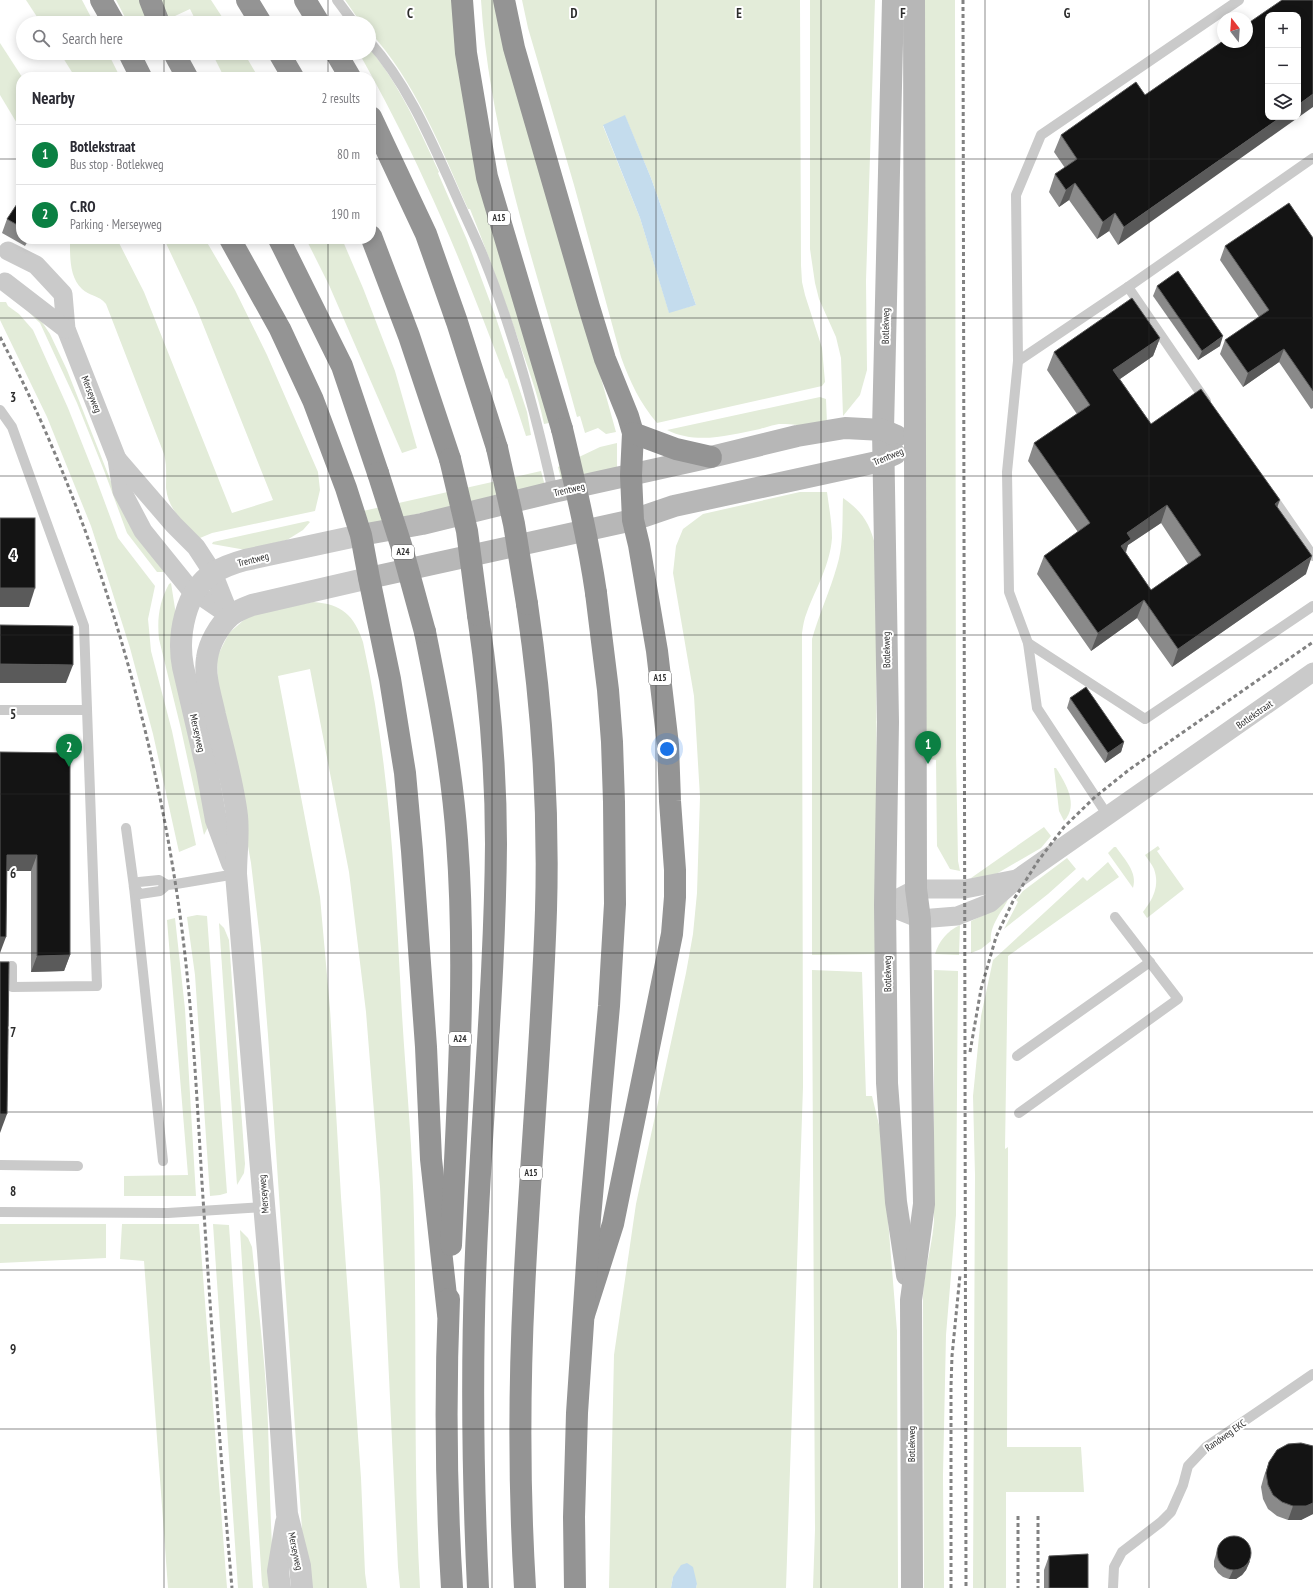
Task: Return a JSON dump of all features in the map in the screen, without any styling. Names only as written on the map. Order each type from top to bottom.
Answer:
[{"type":"highway","points":[[101,0],[110,16]]},
{"type":"highway","points":[[150,0],[156,16]]},
{"type":"highway","points":[[247,0],[257,16]]},
{"type":"highway","points":[[305,0],[315,16]]},
{"type":"highway","name":"A15","points":[[462,0],[466,53],[486,177],[562,430],[584,524],[596,593],[608,690],[612,742],[615,904],[609,1006],[590,1218],[576,1428],[574,1517],[575,1588]]},
{"type":"highway","name":"A15","points":[[504,0],[514,48],[589,307],[605,359],[628,416],[633,433],[631,475],[633,520],[640,551],[657,651],[668,745],[675,897],[672,934],[613,1224],[584,1315]]},
{"type":"highway","points":[[132,60],[138,72]]},
{"type":"highway","points":[[178,60],[184,72]]},
{"type":"highway","points":[[284,60],[290,72]]},
{"type":"highway","points":[[340,60],[347,72]]},
{"type":"highway","name":"A15","points":[[376,128],[426,234],[457,322],[497,448],[514,524],[537,671],[544,758],[546,895],[524,1290],[520,1396],[520,1463],[525,1588]]},
{"type":"highway","points":[[233,244],[280,329],[313,400],[346,488],[362,534],[369,578],[390,679],[405,773],[425,1039],[431,1159],[448,1314],[447,1431],[449,1535],[452,1588]]},
{"type":"highway","name":"A24","points":[[281,244],[342,366],[378,473],[402,548],[425,632],[450,763],[459,870],[461,994],[448,1314]]},
{"type":"highway","points":[[374,244],[409,336],[450,459],[467,531],[484,656],[492,737],[496,843],[493,960],[478,1212],[473,1364],[474,1490],[478,1588]]},
{"type":"highway","points":[[633,433],[676,449],[711,457]]},
{"type":"main road","name":"Botlekweg","points":[[893,0],[883,430],[888,722],[885,905],[887,1083],[896,1202],[911,1300]]},
{"type":"main road","name":"Botlekweg","points":[[912,1588],[911,1300],[924,1204],[920,919],[916,889],[914,0]]},
{"type":"main road","name":"Trentweg","points":[[362,534],[422,524],[553,492],[711,457],[797,436],[845,428],[883,430],[914,445]]},
{"type":"main road","name":"Trentweg","points":[[369,578],[633,520],[674,506],[883,460],[914,445]]},
{"type":"street","name":"Merseyweg","points":[[4,249],[36,265],[63,294],[66,329],[117,459],[122,491],[143,531],[189,588],[230,616]]},
{"type":"street","points":[[2,281],[66,329]]},
{"type":"street","name":"Merseyweg","points":[[117,459],[174,525],[196,547],[213,573],[230,616]]},
{"type":"street","name":"Trentweg","points":[[213,573],[245,560],[362,534]]},
{"type":"street","name":"Merseyweg","points":[[213,573],[202,583],[185,614],[181,635],[180,654],[216,820],[236,874]]},
{"type":"street","name":"Trentweg","points":[[230,616],[252,605],[369,578]]},
{"type":"street","name":"Merseyweg","points":[[230,616],[216,634],[210,645],[206,673],[237,817],[236,874],[268,1251],[288,1514],[300,1566],[302,1588]]},
{"type":"street","name":"Botlekstraat","points":[[885,905],[920,919],[957,916],[990,903],[1017,879],[1313,672]]},
{"type":"street","name":"Botlekstraat","points":[[885,905],[916,889],[965,889],[1017,879]]},
{"type":"street","name":"Merseyweg","points":[[280,1588],[278,1571],[288,1514]]},
{"type":"lane","points":[[337,0],[349,16]]},
{"type":"lane","points":[[1108,816],[1037,708],[1028,643],[1009,592],[1006,472],[1018,362],[1016,195],[1041,135],[1239,0]]},
{"type":"lane","points":[[376,48],[383,56],[404,89],[432,144],[481,252],[510,332],[530,396],[553,492]]},
{"type":"lane","points":[[1018,362],[1313,158]]},
{"type":"lane","points":[[1128,287],[1214,412]]},
{"type":"lane","points":[[0,410],[12,427],[80,626],[87,710],[97,986],[12,987],[12,966],[0,966]]},
{"type":"lane","points":[[1263,484],[1313,556]]},
{"type":"lane","points":[[1028,643],[1145,720],[1313,606]]},
{"type":"lane","points":[[0,710],[87,710]]},
{"type":"lane","points":[[126,828],[134,887],[163,1161]]},
{"type":"lane","points":[[134,887],[139,882],[159,880],[167,885],[236,874]]},
{"type":"lane","points":[[1019,1113],[1178,999],[1115,917]]},
{"type":"lane","points":[[1017,1056],[1150,962]]},
{"type":"lane","points":[[0,1165],[78,1166]]},
{"type":"lane","points":[[0,1212],[168,1213],[264,1207]]},
{"type":"lane","name":"Randweg EKC","points":[[1113,1588],[1114,1567],[1122,1552],[1161,1522],[1171,1512],[1183,1485],[1188,1466],[1206,1447],[1313,1374]]},
{"type":"green space","points":[[26,0],[82,0],[90,16],[36,16]]},
{"type":"green space","points":[[116,0],[211,0],[221,16],[194,16],[190,9],[175,16],[124,16]]},
{"type":"green space","points":[[345,0],[453,0],[549,423],[544,424],[539,402],[528,369],[500,288],[470,209],[468,209],[437,139],[426,116],[400,71],[376,40],[376,16],[356,16]]},
{"type":"green space","points":[[481,0],[496,0],[616,432],[606,434],[598,428],[585,433],[580,416],[577,417],[518,210],[506,158],[486,53]]},
{"type":"green space","points":[[522,0],[800,0],[801,265],[802,282],[805,295],[822,348],[825,382],[822,386],[657,423],[645,408],[636,392],[621,357],[574,185],[528,28]],"holes":[[[625,116],[651,178],[696,305],[669,312],[640,218],[603,126]]]},
{"type":"green space","points":[[810,0],[875,0],[866,281],[867,370],[860,395],[843,416],[841,358],[836,337],[819,299],[810,249]]},
{"type":"green space","points":[[921,0],[955,0],[956,753],[958,861],[960,871],[950,869],[937,846],[936,760],[930,759],[930,752],[921,713]]},
{"type":"green space","points":[[0,43],[19,72],[16,72],[16,122],[0,95]]},
{"type":"green space","points":[[376,57],[399,92],[439,172],[438,173],[467,240],[495,315],[527,412],[531,435],[526,436],[507,378],[506,379],[447,230],[402,133],[376,84],[376,72],[369,72],[363,60],[376,60]]},
{"type":"green space","points":[[64,60],[112,60],[118,72],[72,72]]},
{"type":"green space","points":[[216,60],[248,60],[255,72],[222,72]]},
{"type":"green space","points":[[70,244],[120,244],[144,292],[232,513],[273,500],[196,307],[166,244],[208,244],[235,290],[267,355],[318,472],[320,490],[315,511],[212,533],[200,538],[183,522],[174,510],[167,496],[164,454],[106,304],[82,289],[78,284],[72,272]]},
{"type":"green space","points":[[308,244],[344,244],[395,371],[417,448],[402,453],[329,285]]},
{"type":"green space","points":[[0,302],[6,302],[8,306],[19,314],[33,330],[68,408],[118,538],[155,586],[148,619],[151,651],[172,731],[196,845],[179,852],[153,734],[130,648],[91,526],[47,417],[0,320]]},
{"type":"green space","points":[[18,302],[40,319],[50,334],[67,370],[123,512],[164,572],[157,572],[127,533],[77,403],[40,323]]},
{"type":"green space","points":[[820,397],[826,399],[827,424],[809,426],[779,424],[725,436],[701,438],[678,435],[667,430]]},
{"type":"green space","points":[[617,443],[617,468],[562,482],[558,467],[600,447]]},
{"type":"green space","points":[[541,471],[545,486],[371,524],[363,511]]},
{"type":"green space","points":[[800,492],[827,492],[832,538],[829,558],[806,615],[802,633],[803,1087],[786,1588],[696,1588],[697,1584],[673,1577],[671,1588],[609,1588],[614,1355],[636,1204],[686,973],[693,934],[697,893],[700,797],[694,696],[673,573],[676,546],[683,529],[703,514]]},
{"type":"green space","points":[[843,498],[856,508],[865,519],[876,548],[877,954],[812,955],[812,639],[839,558],[842,541]]},
{"type":"green space","points":[[308,521],[310,522],[303,530],[287,540],[246,550],[212,544],[213,542]]},
{"type":"green space","points":[[171,583],[209,825],[204,835],[181,729],[159,639],[158,624],[161,604],[169,584]]},
{"type":"green space","points":[[313,602],[332,605],[346,613],[351,618],[363,642],[379,730],[390,819],[412,1165],[415,1267],[416,1450],[420,1588],[400,1588],[380,1187],[366,1012],[349,872],[310,669],[278,676],[320,897],[330,1009],[367,1588],[307,1588],[261,948],[251,863],[218,691],[217,657],[229,633],[245,619],[259,613]]},
{"type":"green space","points":[[1054,768],[1056,768],[1064,781],[1071,801],[1068,815],[1064,821],[1059,811]]},
{"type":"green space","points":[[1044,827],[1051,836],[1041,848],[991,877],[971,878]]},
{"type":"green space","points":[[1158,846],[1160,849],[1157,851],[1184,889],[1147,918],[1143,912],[1150,902],[1156,887],[1156,875],[1152,865],[1145,855]]},
{"type":"green space","points":[[1116,847],[1132,871],[1134,877],[1133,888],[1108,853]]},
{"type":"green space","points":[[1067,858],[1076,869],[1048,894],[1004,929],[1018,902],[1016,900],[1023,891]]},
{"type":"green space","points":[[1108,862],[1119,877],[1008,956],[1005,1149],[1008,1147],[1007,1447],[1081,1447],[1084,1492],[1006,1492],[1006,1588],[973,1588],[975,1175],[973,1096],[981,1016],[993,960],[1083,877],[1087,881]]},
{"type":"green space","points":[[1008,900],[994,925],[991,941],[981,949],[971,953],[971,921],[992,911]]},
{"type":"green space","points":[[197,915],[207,916],[227,1193],[210,1196],[195,975],[187,917]]},
{"type":"green space","points":[[175,918],[185,1009],[196,1196],[124,1196],[124,1176],[188,1175],[167,920]]},
{"type":"green space","points":[[219,923],[224,928],[229,940],[245,1164],[244,1173],[237,1185]]},
{"type":"green space","points":[[960,925],[959,955],[935,954],[944,937],[951,930]]},
{"type":"green space","points":[[812,970],[862,972],[866,1096],[872,1096],[881,1133],[897,1331],[898,1588],[813,1588],[815,1530]]},
{"type":"green space","points":[[934,970],[958,971],[956,1215],[946,1335],[943,1475],[944,1588],[924,1588],[923,1297],[934,1222]]},
{"type":"green space","points":[[0,1224],[106,1224],[106,1258],[0,1263]]},
{"type":"green space","points":[[122,1224],[199,1224],[227,1588],[168,1588],[144,1261],[120,1259]]},
{"type":"green space","points":[[213,1224],[229,1225],[253,1588],[238,1588]]},
{"type":"green space","points":[[240,1230],[248,1238],[252,1247],[262,1336],[266,1380],[271,1527],[275,1588],[263,1588],[262,1585]]},
{"type":"water","points":[[625,115],[651,178],[696,305],[669,313],[640,218],[603,125]]},
{"type":"water","points":[[687,1563],[693,1567],[697,1584],[696,1588],[671,1588],[673,1577],[681,1565]]},
{"type":"building","points":[[1282,0],[1313,0],[1313,94],[1301,103],[1301,12],[1265,12],[1265,120],[1277,120],[1124,227],[1115,213],[1103,222],[1075,183],[1066,190],[1055,174],[1077,159],[1061,135],[1136,82],[1145,95],[1217,45],[1217,48],[1253,48],[1253,20]]},
{"type":"building","points":[[1289,203],[1313,238],[1313,391],[1284,349],[1248,373],[1225,340],[1269,310],[1225,246]]},
{"type":"building","points":[[16,206],[16,224],[7,219]]},
{"type":"building","points":[[1178,271],[1223,336],[1202,351],[1157,286]]},
{"type":"building","points":[[1132,298],[1160,338],[1113,370],[1151,424],[1201,389],[1280,500],[1275,504],[1312,556],[1178,649],[1144,600],[1098,633],[1044,556],[1090,523],[1034,443],[1090,405],[1054,352]],"holes":[[[1167,505],[1201,555],[1151,590],[1121,546],[1131,539],[1127,533]]]},
{"type":"building","points":[[0,518],[35,518],[35,588],[0,588]]},
{"type":"building","points":[[0,625],[73,626],[73,665],[0,664]]},
{"type":"building","points":[[1086,687],[1124,742],[1108,753],[1070,698]]},
{"type":"building","points":[[0,752],[70,753],[70,955],[37,956],[37,855],[7,855],[6,937],[0,937]]},
{"type":"building","points":[[0,962],[9,962],[7,1114],[0,1114]]},
{"type":"building","points":[[1301,1443],[1313,1446],[1313,1503],[1306,1506],[1293,1506],[1282,1502],[1273,1495],[1268,1485],[1266,1473],[1269,1462],[1277,1450],[1288,1444]]},
{"type":"building","points":[[1237,1536],[1246,1541],[1250,1546],[1250,1560],[1246,1565],[1241,1569],[1231,1570],[1227,1569],[1218,1560],[1217,1550],[1218,1546],[1227,1537]]},
{"type":"building","points":[[1088,1554],[1088,1588],[1049,1588],[1049,1556]]},
{"type":"railway","points":[[963,0],[966,1588]]},
{"type":"railway","points":[[0,337],[31,400],[60,466],[86,533],[130,671],[148,741],[163,811],[181,919],[189,994],[216,1386],[232,1588]]},
{"type":"railway","points":[[970,1052],[981,989],[996,937],[1014,899],[1038,861],[1064,827],[1095,797],[1130,769],[1313,642]]},
{"type":"railway","points":[[951,1588],[951,1386],[952,1356],[960,1275]]},
{"type":"railway","points":[[1018,1516],[1018,1588]]},
{"type":"railway","points":[[1038,1516],[1038,1588]]},
{"type":"place","name":"Botlekstraat","points":[[928,764]]},
{"type":"place","name":"C.RO","points":[[69,767]]}]
